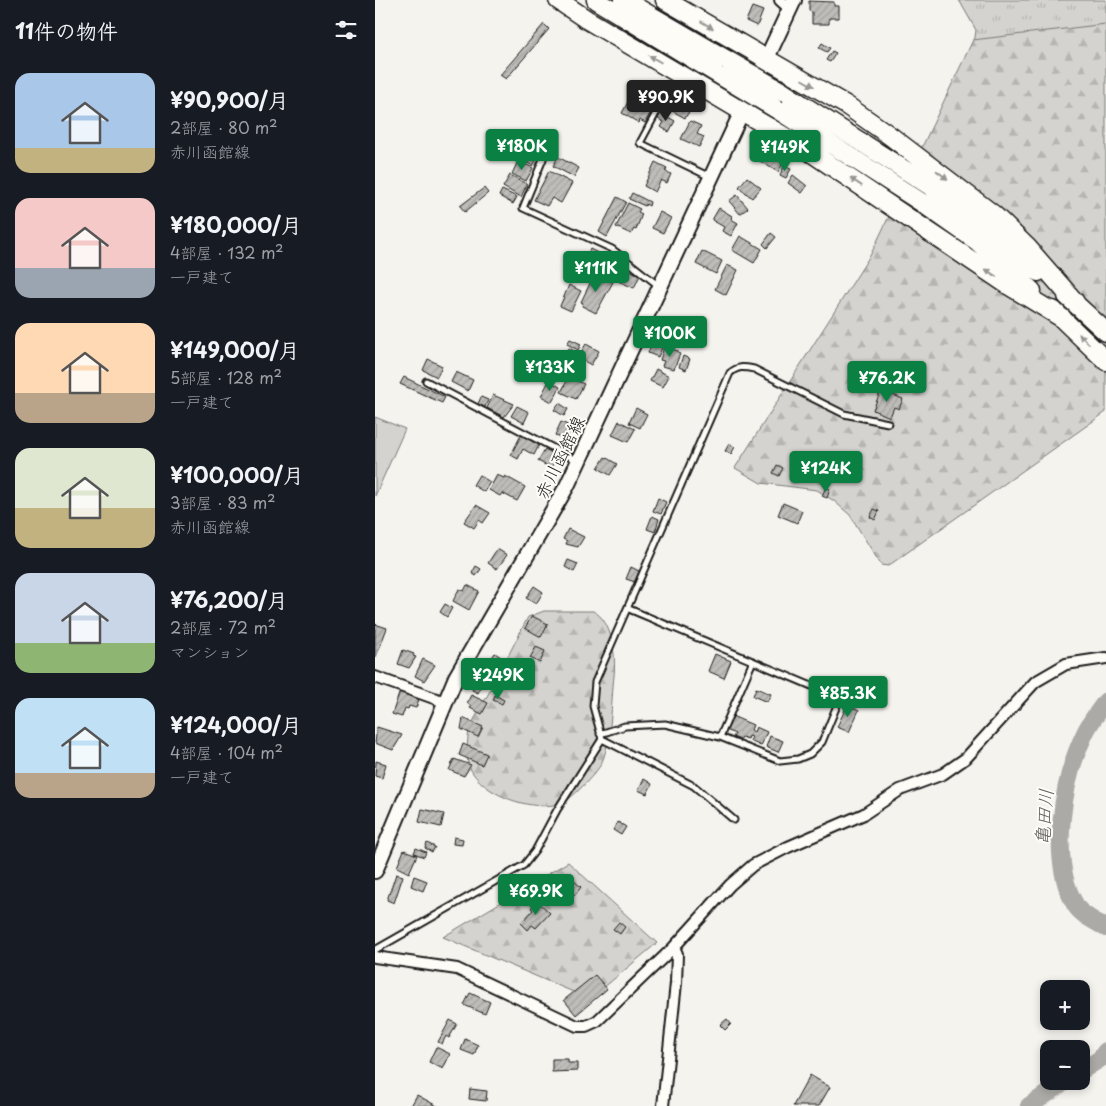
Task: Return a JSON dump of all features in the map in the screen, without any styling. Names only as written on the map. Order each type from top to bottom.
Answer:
[{"type":"highway","points":[[558,0],[586,19],[743,110],[817,156],[1008,285],[1062,318]]},
{"type":"highway","points":[[596,0],[725,68],[781,91],[930,186],[974,219],[1075,302],[1106,332]]},
{"type":"highway","points":[[624,0],[725,68],[779,110],[924,204],[977,241],[1106,360]]},
{"type":"highway","points":[[665,0],[867,120],[994,215],[1027,247],[1075,302]]},
{"type":"main road","name":"赤川函館線","points":[[375,871],[445,702],[470,652],[531,551],[580,461],[659,286],[743,110],[788,3]]},
{"type":"street","points":[[375,957],[457,970],[577,1026],[586,1026],[597,1021],[674,947],[753,865],[788,847],[864,814],[900,790],[955,768],[1035,682],[1067,664],[1106,658]]},
{"type":"street","points":[[375,677],[445,702]]},
{"type":"street","points":[[663,1106],[676,983],[677,954],[674,947]]},
{"type":"lane","points":[[662,102],[640,144],[710,177]]},
{"type":"lane","points":[[543,159],[523,208],[612,249],[659,286]]},
{"type":"lane","points":[[734,820],[694,786],[601,737],[593,706],[595,682],[629,609],[730,373],[736,368],[753,369],[844,414],[889,423]]},
{"type":"lane","points":[[426,381],[580,461]]},
{"type":"lane","points":[[375,950],[524,865],[535,851],[557,810],[601,737],[625,726],[665,724],[720,737],[780,761],[798,759],[810,754],[822,742],[841,698],[629,609]]},
{"type":"lane","points":[[720,737],[753,661]]},
{"type":"green space","points":[[959,0],[1106,0],[1106,34],[970,73],[976,30]]},
{"type":"green space","points":[[1106,24],[1106,412],[888,566],[881,565],[850,515],[834,501],[817,490],[761,483],[735,468],[871,254],[973,40]]},
{"type":"green space","points":[[375,417],[405,429],[375,496]]},
{"type":"green space","points":[[544,611],[593,611],[600,616],[612,640],[614,668],[609,734],[600,766],[566,801],[537,806],[509,799],[485,785],[475,776],[469,766],[467,749],[470,728],[528,617]]},
{"type":"green space","points":[[568,862],[657,943],[590,999],[443,937]]},
{"type":"building","points":[[809,1],[834,2],[834,6],[839,6],[839,18],[829,18],[829,24],[812,24],[812,12],[809,11]]},
{"type":"building","points":[[752,7],[763,11],[757,26],[746,21]]},
{"type":"building","points":[[544,24],[549,29],[506,79],[500,75]]},
{"type":"building","points":[[822,43],[830,48],[827,52],[819,48]]},
{"type":"building","points":[[832,51],[836,53],[830,62],[826,60]]},
{"type":"building","points":[[642,82],[656,89],[649,104],[634,96]]},
{"type":"building","points":[[674,97],[692,107],[685,118],[667,108]]},
{"type":"building","points":[[629,100],[651,112],[645,123],[640,120],[639,123],[622,113]]},
{"type":"building","points":[[661,113],[675,121],[669,132],[661,127],[664,122],[658,119]]},
{"type":"building","points":[[690,121],[701,126],[697,134],[704,137],[699,147],[681,139]]},
{"type":"building","points":[[529,142],[542,149],[533,166],[520,159]]},
{"type":"building","points":[[762,153],[770,158],[771,155],[784,162],[778,172],[758,160]]},
{"type":"building","points":[[558,157],[579,168],[574,177],[553,166]]},
{"type":"building","points":[[518,161],[533,168],[526,181],[512,174]]},
{"type":"building","points":[[655,162],[667,168],[665,171],[671,174],[667,183],[661,180],[655,192],[644,186]]},
{"type":"building","points":[[784,166],[791,169],[786,178],[780,175]]},
{"type":"building","points":[[549,171],[572,183],[561,203],[552,198],[547,206],[534,200]]},
{"type":"building","points":[[510,175],[527,184],[521,197],[503,187]]},
{"type":"building","points":[[793,175],[807,186],[802,193],[788,183]]},
{"type":"building","points":[[747,177],[761,188],[752,198],[739,187]]},
{"type":"building","points":[[484,188],[488,193],[465,212],[460,206]]},
{"type":"building","points":[[502,190],[517,197],[513,204],[499,196]]},
{"type":"building","points":[[632,193],[650,202],[649,206],[629,199]]},
{"type":"building","points":[[737,195],[748,208],[740,214],[729,201]]},
{"type":"building","points":[[617,197],[626,202],[607,237],[599,232]]},
{"type":"building","points":[[628,203],[640,209],[638,212],[642,214],[636,230],[634,229],[631,234],[616,227]]},
{"type":"building","points":[[719,208],[732,216],[731,219],[738,223],[731,236],[722,231],[724,227],[712,220]]},
{"type":"building","points":[[660,212],[671,218],[663,233],[652,228]]},
{"type":"building","points":[[771,233],[776,237],[767,248],[763,244]]},
{"type":"building","points":[[740,236],[762,249],[754,263],[732,250]]},
{"type":"building","points":[[590,249],[611,260],[606,268],[584,261]]},
{"type":"building","points":[[702,251],[722,261],[716,274],[696,264]]},
{"type":"building","points":[[727,265],[738,270],[726,295],[715,289]]},
{"type":"building","points":[[624,268],[640,275],[634,288],[618,281]]},
{"type":"building","points":[[598,275],[613,282],[596,313],[582,306],[583,303],[581,302],[593,277],[596,278]]},
{"type":"building","points":[[569,285],[581,291],[571,311],[560,306]]},
{"type":"building","points":[[570,339],[581,344],[578,350],[567,344]]},
{"type":"building","points":[[654,339],[664,343],[658,357],[648,353]]},
{"type":"building","points":[[586,344],[599,351],[591,365],[579,358],[572,370],[560,363],[569,348],[580,354]]},
{"type":"building","points":[[664,347],[678,351],[680,354],[674,369],[662,366],[664,361],[660,360]]},
{"type":"building","points":[[683,356],[690,359],[686,370],[679,367]]},
{"type":"building","points":[[428,359],[442,366],[437,377],[423,370]]},
{"type":"building","points":[[656,369],[669,376],[663,387],[650,381]]},
{"type":"building","points":[[456,372],[473,380],[468,391],[451,382]]},
{"type":"building","points":[[404,377],[445,397],[442,403],[400,384]]},
{"type":"building","points":[[569,377],[584,384],[576,399],[561,392]]},
{"type":"building","points":[[549,381],[560,387],[552,402],[541,396]]},
{"type":"building","points":[[881,390],[903,399],[899,409],[894,407],[890,417],[873,410]]},
{"type":"building","points":[[493,395],[514,404],[504,417],[487,408]]},
{"type":"building","points":[[481,397],[488,400],[485,407],[478,404]]},
{"type":"building","points":[[559,403],[568,409],[564,416],[554,410]]},
{"type":"building","points":[[517,406],[529,412],[524,423],[511,416]]},
{"type":"building","points":[[636,408],[647,414],[640,428],[629,423]]},
{"type":"building","points":[[619,421],[635,429],[628,442],[612,435]]},
{"type":"building","points":[[561,422],[572,427],[566,440],[555,435]]},
{"type":"building","points":[[521,435],[539,445],[534,455],[523,449],[518,459],[511,455]]},
{"type":"building","points":[[729,444],[735,447],[731,454],[725,451]]},
{"type":"building","points":[[545,449],[557,456],[551,468],[538,461]]},
{"type":"building","points":[[605,457],[617,464],[610,475],[598,468]]},
{"type":"building","points":[[777,465],[783,468],[779,476],[773,473]]},
{"type":"building","points":[[479,475],[490,482],[484,492],[473,485]]},
{"type":"building","points":[[497,475],[504,478],[505,476],[525,487],[517,501],[502,493],[500,496],[489,490]]},
{"type":"building","points":[[826,487],[830,489],[827,498],[822,496]]},
{"type":"building","points":[[658,498],[666,502],[661,514],[653,511]]},
{"type":"building","points":[[783,503],[802,511],[797,523],[778,515]]},
{"type":"building","points":[[476,505],[490,513],[483,523],[479,520],[474,528],[464,522]]},
{"type":"building","points":[[874,509],[879,511],[875,520],[870,517]]},
{"type":"building","points":[[652,516],[659,519],[655,532],[647,529]]},
{"type":"building","points":[[568,529],[584,537],[578,547],[566,544],[567,541],[563,539]]},
{"type":"building","points":[[497,549],[507,555],[497,569],[488,563]]},
{"type":"building","points":[[568,560],[578,564],[574,572],[565,567]]},
{"type":"building","points":[[476,566],[481,569],[476,576],[472,573]]},
{"type":"building","points":[[631,567],[639,571],[635,582],[626,579]]},
{"type":"building","points":[[467,585],[479,591],[469,610],[453,601],[459,589],[464,591]]},
{"type":"building","points":[[534,586],[543,592],[536,604],[526,598]]},
{"type":"building","points":[[445,604],[452,608],[447,617],[440,612]]},
{"type":"building","points":[[532,616],[548,624],[541,637],[525,628]]},
{"type":"building","points":[[375,624],[387,628],[376,657],[375,656]]},
{"type":"building","points":[[536,647],[545,651],[540,663],[530,658]]},
{"type":"building","points":[[403,650],[414,654],[413,656],[416,657],[409,668],[398,664]]},
{"type":"building","points":[[495,653],[511,664],[506,672],[489,662]]},
{"type":"building","points":[[715,654],[731,661],[724,678],[708,671]]},
{"type":"building","points":[[423,659],[435,665],[424,681],[415,676]]},
{"type":"building","points":[[476,682],[482,685],[478,693],[472,690]]},
{"type":"building","points":[[856,683],[865,687],[861,697],[852,694]]},
{"type":"building","points":[[756,688],[771,694],[767,702],[753,696]]},
{"type":"building","points":[[400,691],[419,699],[416,708],[409,706],[408,709],[405,708],[402,717],[392,714]]},
{"type":"building","points":[[471,695],[488,703],[482,714],[470,708],[471,706],[467,703]]},
{"type":"building","points":[[495,695],[504,700],[502,704],[493,700]]},
{"type":"building","points":[[847,705],[859,710],[849,732],[837,727]]},
{"type":"building","points":[[732,716],[753,725],[751,730],[754,732],[756,727],[767,732],[761,746],[750,741],[752,737],[749,736],[748,739],[742,737],[740,740],[733,737],[735,734],[726,730]]},
{"type":"building","points":[[463,718],[483,727],[478,737],[461,729]]},
{"type":"building","points":[[377,727],[402,735],[393,750],[375,743]]},
{"type":"building","points":[[770,736],[783,741],[778,752],[766,747]]},
{"type":"building","points":[[463,744],[487,754],[482,765],[459,755]]},
{"type":"building","points":[[454,759],[471,765],[464,776],[449,770]]},
{"type":"building","points":[[376,761],[386,764],[382,778],[375,776]]},
{"type":"building","points":[[644,779],[652,784],[647,794],[638,790]]},
{"type":"building","points":[[422,809],[444,814],[441,827],[419,822]]},
{"type":"building","points":[[618,822],[626,827],[621,835],[613,830]]},
{"type":"building","points":[[454,837],[463,839],[462,845],[453,844]]},
{"type":"building","points":[[427,843],[435,847],[432,852],[425,848]]},
{"type":"building","points":[[416,848],[426,852],[424,857],[414,853]]},
{"type":"building","points":[[404,850],[417,855],[409,873],[397,867]]},
{"type":"building","points":[[396,874],[403,876],[394,903],[387,900]]},
{"type":"building","points":[[567,875],[581,887],[575,895],[566,889],[564,891],[561,889],[557,895],[554,892]]},
{"type":"building","points":[[414,876],[427,881],[423,891],[411,886]]},
{"type":"building","points":[[537,901],[550,913],[536,928],[532,925],[528,930],[521,923],[533,910],[531,908]]},
{"type":"building","points":[[619,922],[625,927],[620,934],[613,929]]},
{"type":"building","points":[[595,975],[607,989],[576,1015],[564,1000]]},
{"type":"building","points":[[470,993],[490,1002],[485,1014],[464,1005]]},
{"type":"building","points":[[727,1019],[731,1024],[725,1030],[720,1025]]},
{"type":"building","points":[[450,1020],[457,1024],[449,1038],[446,1036],[442,1044],[438,1042]]},
{"type":"building","points":[[465,1039],[478,1045],[474,1055],[461,1050]]},
{"type":"building","points":[[436,1047],[450,1054],[443,1069],[429,1062]]},
{"type":"building","points":[[552,1059],[568,1059],[568,1063],[577,1063],[577,1071],[552,1072]]},
{"type":"building","points":[[810,1075],[830,1087],[819,1106],[793,1106]]},
{"type":"building","points":[[470,1089],[487,1091],[486,1101],[469,1099]]},
{"type":"building","points":[[417,1095],[437,1106],[411,1106]]},
{"type":"waterway","name":"亀田川","points":[[1106,701],[1087,729],[1070,773],[1065,795],[1061,843],[1067,887],[1076,906],[1085,915],[1106,928]]},
{"type":"waterway","name":"亀田川","points":[[1090,1065],[1100,1059],[1106,1051]]},
{"type":"waterway","name":"亀田川","points":[[1029,1106],[1053,1090]]}]
